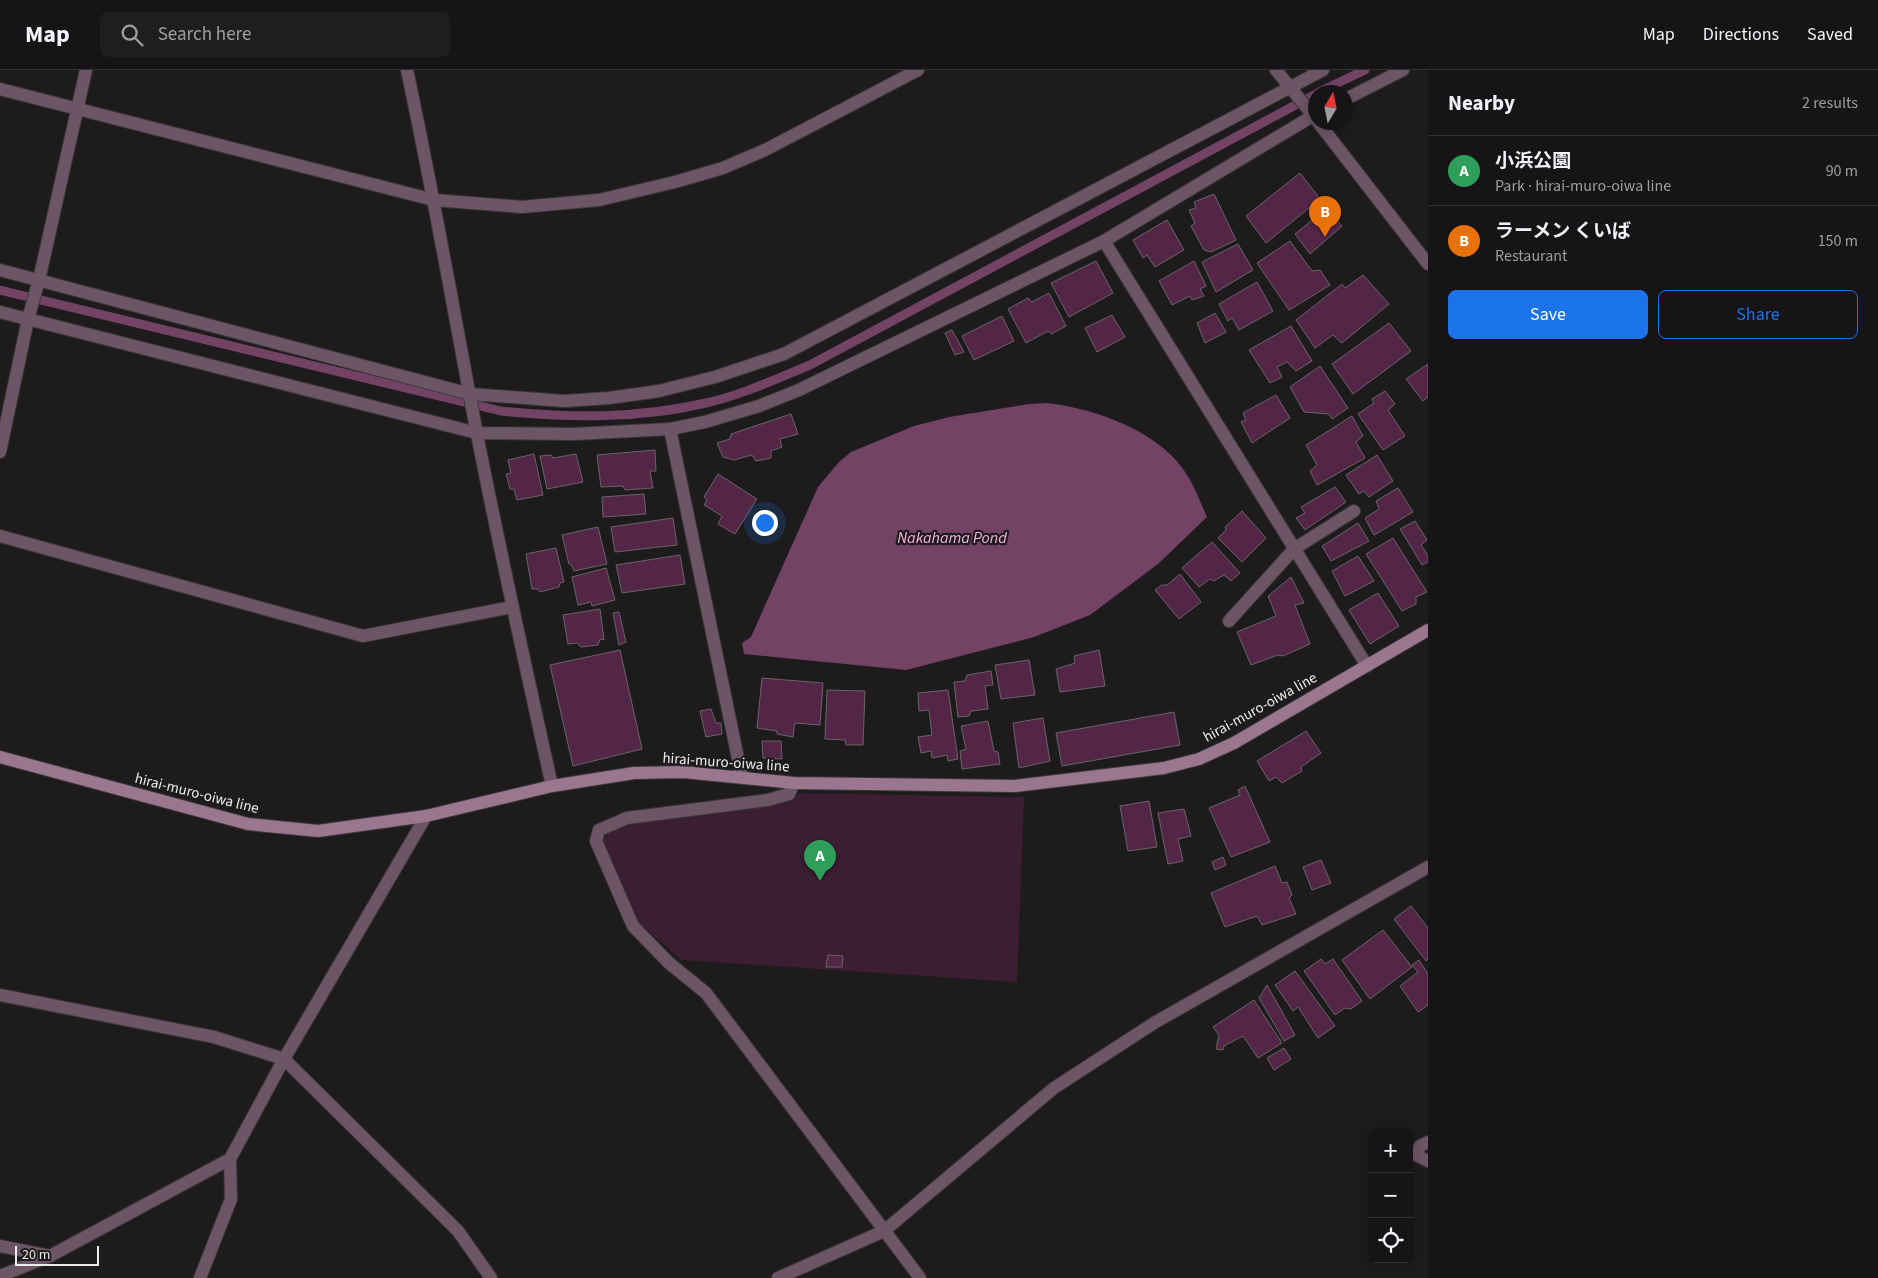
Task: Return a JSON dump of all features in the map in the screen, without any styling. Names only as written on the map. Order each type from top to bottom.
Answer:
[{"type":"main road","name":"hirai-muro-oiwa line","points":[[0,757],[248,824],[318,831],[426,816],[552,786],[634,773],[683,772],[794,783],[1015,786],[1164,768],[1200,759],[1234,743],[1428,630]]},
{"type":"street","points":[[0,452],[28,319],[39,280],[86,70]]},
{"type":"street","points":[[407,70],[434,200],[477,434],[512,607],[552,786]]},
{"type":"street","points":[[0,89],[434,200],[522,207],[599,200],[675,182],[723,168],[766,150],[918,70]]},
{"type":"street","points":[[1276,70],[1308,110]]},
{"type":"street","points":[[0,270],[470,394],[564,401],[609,398],[659,391],[715,377],[784,354],[1323,70]]},
{"type":"street","points":[[1353,95],[1403,70]]},
{"type":"street","points":[[0,312],[477,434],[574,434],[670,429],[705,422],[760,406],[799,390],[1104,241],[1308,122]]},
{"type":"street","points":[[1324,130],[1428,264]]},
{"type":"street","points":[[1104,241],[1367,666]]},
{"type":"street","points":[[670,429],[742,778]]},
{"type":"street","points":[[1229,621],[1294,549],[1354,511]]},
{"type":"street","points":[[0,536],[363,636],[512,607]]},
{"type":"street","points":[[794,783],[790,794],[768,800],[627,818],[599,830],[596,841],[633,926],[669,963],[706,993],[920,1278]]},
{"type":"street","points":[[200,1278],[231,1199],[230,1159],[284,1059],[426,816]]},
{"type":"street","points":[[778,1278],[884,1231],[1054,1088],[1154,1023],[1428,867]]},
{"type":"street","points":[[0,994],[214,1037],[284,1059],[458,1230],[491,1278]]},
{"type":"street","points":[[1428,1142],[1420,1146],[1416,1156],[1428,1161]]},
{"type":"street","points":[[0,1276],[50,1256],[230,1159]]},
{"type":"street","points":[[0,1246],[50,1256]]},
{"type":"shaded area","points":[[800,793],[1024,797],[1017,982],[681,960],[637,921],[603,841],[607,834],[631,823],[794,798]]},
{"type":"water","name":"Nakahama Pond","points":[[1047,403],[1107,417],[1146,436],[1163,448],[1189,478],[1207,517],[1158,564],[1090,615],[1034,637],[906,670],[744,654],[742,643],[751,637],[818,487],[839,462],[851,452],[914,426],[949,417],[1029,404]]},
{"type":"building","points":[[1300,173],[1320,199],[1266,243],[1246,216]]},
{"type":"building","points":[[1214,194],[1236,240],[1211,252],[1204,250],[1191,226],[1195,223],[1189,210],[1196,208],[1194,202]]},
{"type":"building","points":[[1326,209],[1342,226],[1310,254],[1295,234]]},
{"type":"building","points":[[1167,220],[1184,250],[1155,267],[1147,255],[1143,258],[1133,240]]},
{"type":"building","points":[[1290,241],[1312,271],[1320,270],[1330,285],[1289,310],[1257,263]]},
{"type":"building","points":[[1238,244],[1253,270],[1216,292],[1202,262]]},
{"type":"building","points":[[1096,261],[1113,293],[1069,317],[1051,283]]},
{"type":"building","points":[[1194,261],[1206,286],[1200,289],[1204,296],[1192,300],[1190,296],[1172,305],[1159,281]]},
{"type":"building","points":[[1363,275],[1389,304],[1342,343],[1333,335],[1315,348],[1296,320],[1342,284],[1345,288]]},
{"type":"building","points":[[1257,282],[1273,311],[1239,330],[1232,318],[1228,321],[1219,304]]},
{"type":"building","points":[[1049,293],[1066,326],[1051,334],[1048,331],[1026,343],[1008,309],[1028,298],[1032,302]]},
{"type":"building","points":[[1215,313],[1226,332],[1205,343],[1197,323]]},
{"type":"building","points":[[1112,315],[1125,337],[1097,352],[1085,328]]},
{"type":"building","points":[[1002,316],[1014,341],[974,360],[962,336]]},
{"type":"building","points":[[1389,323],[1411,351],[1353,394],[1332,364]]},
{"type":"building","points":[[1291,326],[1312,361],[1296,371],[1287,362],[1277,367],[1282,377],[1270,383],[1249,350]]},
{"type":"building","points":[[952,330],[964,352],[955,355],[945,333]]},
{"type":"building","points":[[1428,364],[1428,397],[1423,401],[1406,379]]},
{"type":"building","points":[[1320,366],[1348,408],[1332,419],[1329,414],[1304,412],[1290,387]]},
{"type":"building","points":[[1385,391],[1395,404],[1388,410],[1405,436],[1383,450],[1358,414],[1374,403],[1372,399]]},
{"type":"building","points":[[1276,395],[1290,418],[1252,443],[1241,422],[1246,420],[1243,413]]},
{"type":"building","points":[[791,414],[798,434],[780,439],[782,447],[771,451],[771,458],[756,461],[752,455],[734,460],[723,457],[717,443],[730,439],[731,434]]},
{"type":"building","points":[[1352,416],[1363,436],[1356,442],[1365,458],[1317,485],[1310,471],[1317,465],[1306,445]]},
{"type":"building","points":[[655,450],[656,471],[650,471],[653,488],[625,490],[623,486],[601,487],[597,455]]},
{"type":"building","points":[[534,454],[543,495],[517,500],[514,489],[510,489],[506,474],[511,473],[508,460]]},
{"type":"building","points":[[576,454],[583,482],[547,489],[540,456],[551,455],[553,458]]},
{"type":"building","points":[[1377,455],[1393,481],[1369,497],[1364,491],[1359,494],[1346,475]]},
{"type":"building","points":[[718,474],[757,499],[735,534],[718,524],[722,516],[704,505],[707,500],[704,497]]},
{"type":"building","points":[[1335,487],[1346,502],[1305,530],[1296,518],[1305,513],[1301,507]]},
{"type":"building","points":[[1398,488],[1413,512],[1374,535],[1365,518],[1379,509],[1376,501]]},
{"type":"building","points":[[644,494],[646,514],[603,517],[602,497]]},
{"type":"building","points":[[1242,511],[1266,538],[1242,562],[1218,538],[1226,530],[1225,527]]},
{"type":"building","points":[[673,518],[677,545],[615,552],[611,527]]},
{"type":"building","points":[[1415,521],[1427,540],[1421,545],[1428,556],[1428,562],[1422,565],[1400,529]]},
{"type":"building","points":[[1358,523],[1369,541],[1331,561],[1322,546]]},
{"type":"building","points":[[598,527],[607,564],[574,571],[571,564],[569,564],[562,535]]},
{"type":"building","points":[[1393,538],[1427,592],[1416,597],[1416,604],[1402,611],[1366,554]]},
{"type":"building","points":[[1212,542],[1240,573],[1231,581],[1224,575],[1214,581],[1210,579],[1199,587],[1182,568]]},
{"type":"building","points":[[556,548],[564,582],[560,583],[559,587],[540,592],[538,589],[532,589],[526,554]]},
{"type":"building","points":[[680,555],[685,584],[622,593],[616,565]]},
{"type":"building","points":[[1358,556],[1374,581],[1345,596],[1332,571]]},
{"type":"building","points":[[606,568],[615,600],[592,606],[591,602],[578,605],[572,577]]},
{"type":"building","points":[[1180,574],[1201,602],[1179,619],[1155,590],[1162,585],[1167,585]]},
{"type":"building","points":[[1291,577],[1304,603],[1295,605],[1310,644],[1283,656],[1278,655],[1251,665],[1237,632],[1276,616],[1268,596]]},
{"type":"building","points":[[1378,593],[1399,626],[1370,644],[1349,610]]},
{"type":"building","points":[[600,609],[604,640],[600,639],[598,645],[581,647],[577,643],[568,644],[563,615]]},
{"type":"building","points":[[619,612],[626,642],[619,645],[613,613]]},
{"type":"building","points":[[620,650],[642,749],[573,766],[550,665]]},
{"type":"building","points":[[1099,650],[1105,686],[1060,692],[1056,669],[1075,663],[1074,656]]},
{"type":"building","points":[[1029,660],[1035,695],[1001,699],[995,665]]},
{"type":"building","points":[[991,671],[993,685],[985,686],[988,709],[971,711],[969,716],[958,717],[954,682],[965,681],[967,675]]},
{"type":"building","points":[[762,678],[823,683],[820,725],[795,723],[793,737],[777,734],[777,731],[757,728]]},
{"type":"building","points":[[827,690],[865,691],[863,745],[846,745],[845,740],[825,739]]},
{"type":"building","points":[[948,690],[958,759],[948,761],[947,755],[932,758],[931,751],[921,753],[918,737],[932,735],[929,710],[919,711],[918,693]]},
{"type":"building","points":[[711,709],[716,723],[721,723],[722,734],[706,737],[700,711]]},
{"type":"building","points":[[1174,712],[1180,745],[1062,766],[1056,733]]},
{"type":"building","points":[[1043,718],[1050,761],[1019,768],[1013,723]]},
{"type":"building","points":[[988,721],[994,751],[998,752],[1000,764],[962,769],[960,751],[966,749],[961,726]]},
{"type":"building","points":[[1306,731],[1321,753],[1301,767],[1302,771],[1282,783],[1276,777],[1269,781],[1257,761]]},
{"type":"building","points":[[762,741],[781,741],[782,759],[763,758]]},
{"type":"building","points":[[1245,786],[1270,842],[1231,857],[1209,808],[1240,795],[1238,790]]},
{"type":"building","points":[[1149,801],[1157,847],[1128,851],[1120,806]]},
{"type":"building","points":[[1184,809],[1191,836],[1178,839],[1183,861],[1168,864],[1158,813]]},
{"type":"building","points":[[1223,857],[1226,865],[1215,870],[1212,862]]},
{"type":"building","points":[[1321,860],[1331,883],[1312,890],[1303,867]]},
{"type":"building","points":[[1275,866],[1282,883],[1287,882],[1292,895],[1289,898],[1296,914],[1262,925],[1257,916],[1225,927],[1211,893]]},
{"type":"building","points":[[1411,906],[1428,928],[1428,959],[1426,961],[1394,919]]},
{"type":"building","points":[[1383,930],[1412,967],[1370,999],[1342,960]]},
{"type":"building","points":[[828,955],[843,956],[842,967],[826,967]]},
{"type":"building","points":[[1321,959],[1325,964],[1333,959],[1362,1001],[1351,1009],[1345,1008],[1335,1015],[1304,971]]},
{"type":"building","points":[[1419,960],[1428,974],[1428,1005],[1418,1012],[1400,986],[1418,972],[1412,965]]},
{"type":"building","points":[[1295,971],[1335,1026],[1318,1038],[1298,1007],[1293,1011],[1275,985]]},
{"type":"building","points":[[1267,985],[1295,1035],[1284,1041],[1259,998]]},
{"type":"building","points":[[1254,1000],[1282,1043],[1258,1058],[1243,1036],[1224,1046],[1223,1050],[1216,1049],[1219,1035],[1213,1027]]},
{"type":"building","points":[[1284,1048],[1291,1059],[1274,1070],[1267,1058]]},
{"type":"waterway","points":[[1334,85],[1365,70]]},
{"type":"waterway","points":[[0,290],[501,411],[578,416],[655,412],[733,396],[810,365],[1308,98]]},
{"type":"place","name":"ラーメン くいば","points":[[1325,237]]},
{"type":"place","name":"小浜公園","points":[[820,881]]}]
